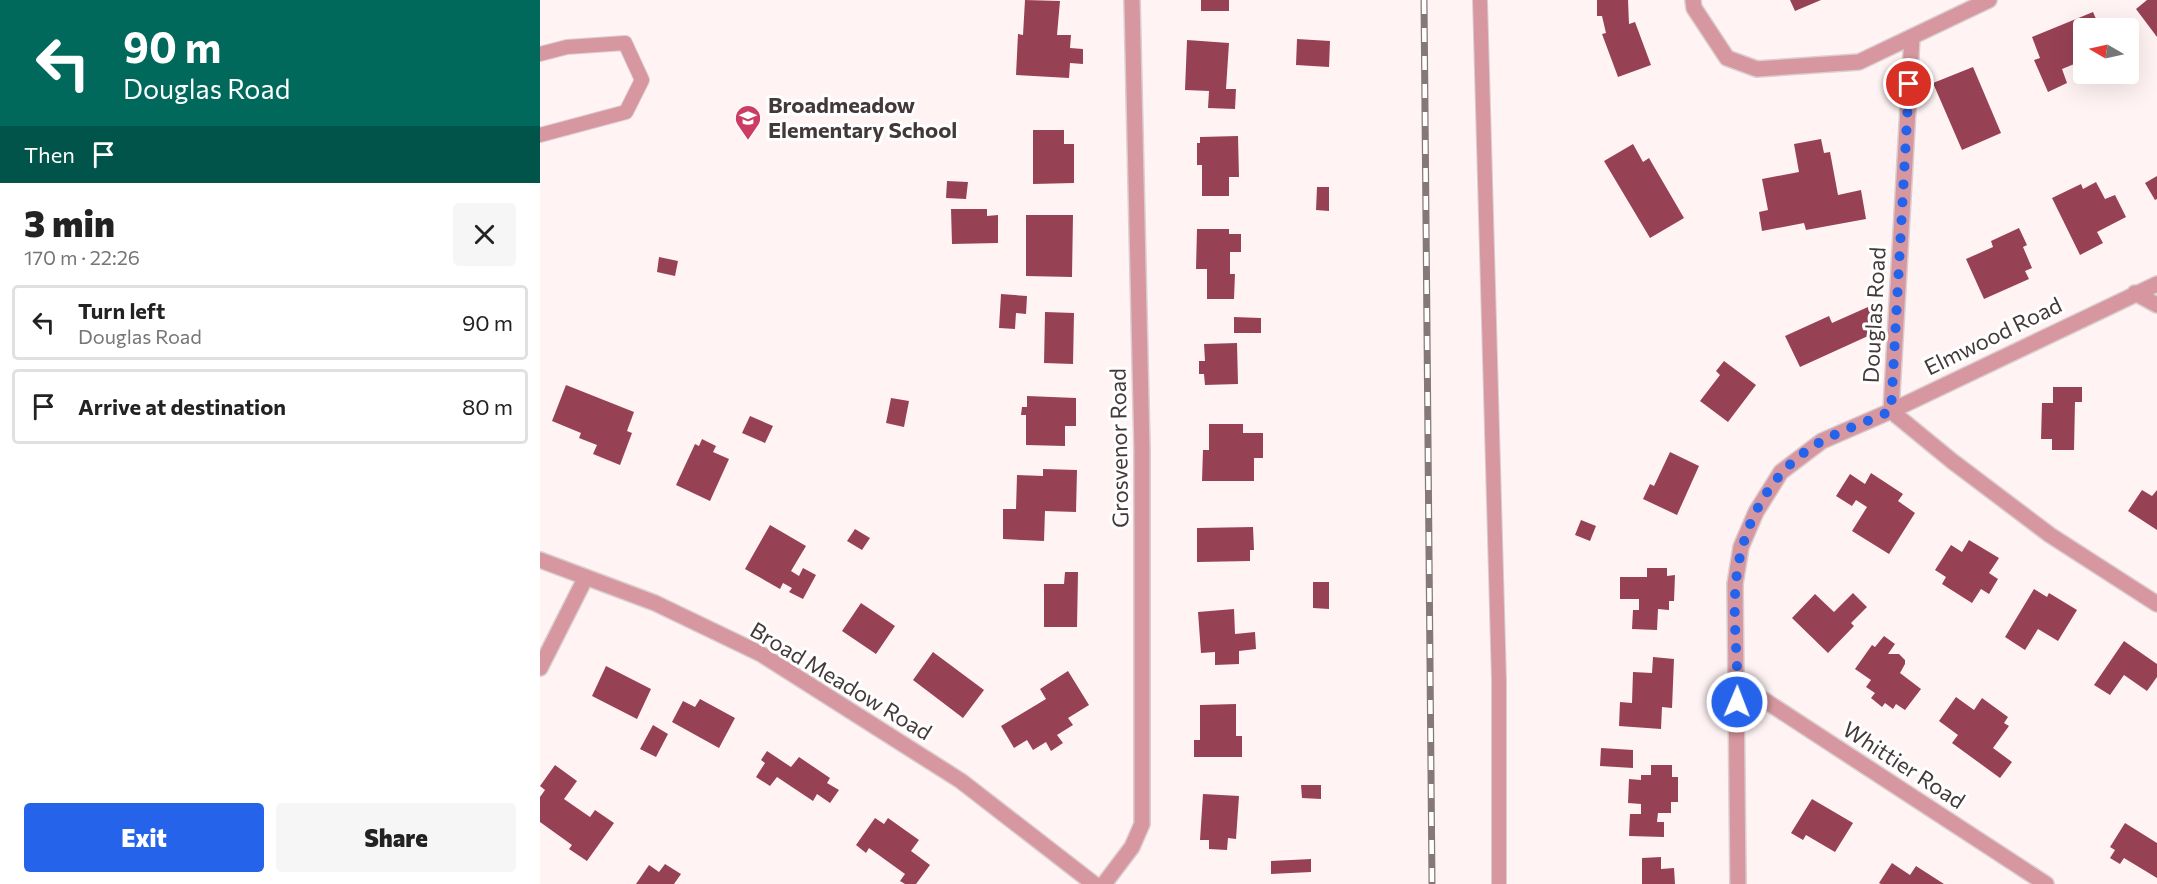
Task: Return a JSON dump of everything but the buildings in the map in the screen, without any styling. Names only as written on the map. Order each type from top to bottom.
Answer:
[{"type":"street","name":"Grosvenor Road","points":[[1104,884],[1132,847],[1142,824],[1142,449],[1132,0]]},
{"type":"street","points":[[1693,0],[1694,8],[1727,58],[1757,69],[1859,62],[1989,0]]},
{"type":"street","name":"Douglas Road","points":[[1912,37],[1891,411],[1952,461],[2050,535],[2157,604]]},
{"type":"street","name":"Elmwood Road","points":[[1738,884],[1736,584],[1741,547],[1756,512],[1781,472],[1822,441],[1891,411],[2157,284]]},
{"type":"street","points":[[2135,293],[2157,305]]},
{"type":"street","name":"Broad Meadow Road","points":[[540,560],[585,579],[655,603],[761,654],[961,781],[1094,884]]},
{"type":"street","points":[[540,668],[585,579]]},
{"type":"street","name":"Whittier Road","points":[[1738,683],[2046,884]]},
{"type":"lane","points":[[1480,0],[1499,681],[1499,884]]},
{"type":"lane","points":[[540,54],[567,47],[625,43],[642,80],[626,112],[540,135]]},
{"type":"railway","points":[[1424,0],[1432,884]]},
{"type":"place","name":"Broadmeadow Elementary School","points":[[748,141]]},
{"type":"route","points":[[1737,702],[1736,584],[1741,547],[1756,512],[1781,472],[1822,441],[1891,411],[1909,84]]}]
